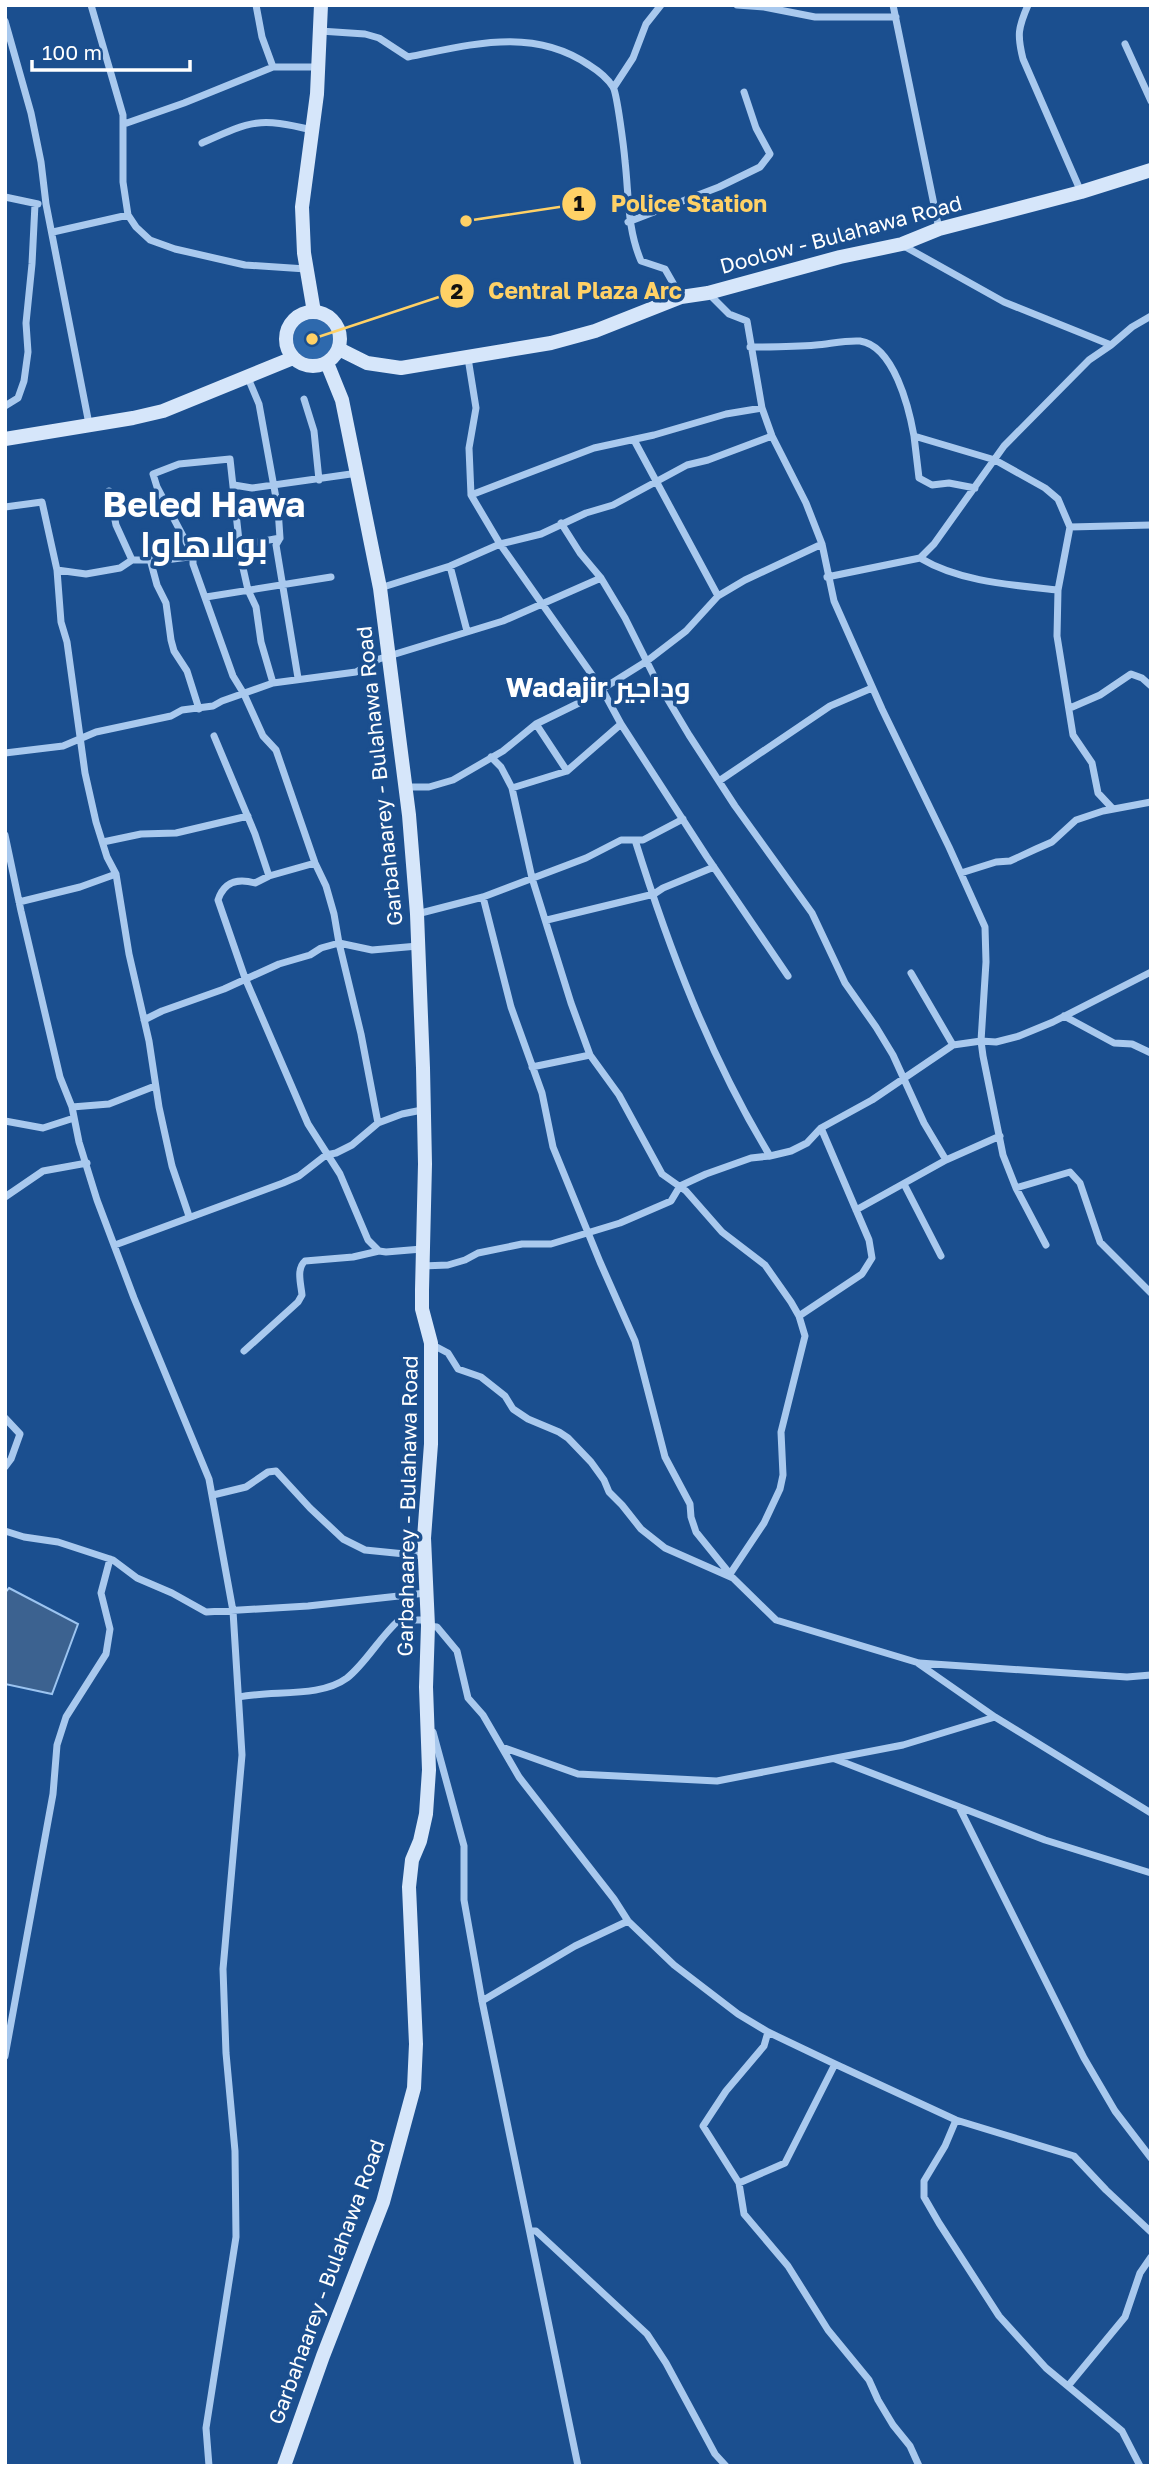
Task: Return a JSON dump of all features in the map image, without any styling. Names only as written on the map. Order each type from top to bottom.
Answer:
[{"type":"main road","points":[[314,312],[306,269],[302,207],[319,67],[321,5]]},
{"type":"main road","name":"Doolow - Bulahawa Road","points":[[339,349],[367,363],[390,368],[551,343],[595,331],[681,297],[708,293],[815,263],[902,244],[939,229],[1080,192],[1151,170]]},
{"type":"main road","points":[[314,312],[328,316],[335,322],[341,340],[339,349],[327,363],[309,366],[293,358],[286,342],[289,326],[301,314],[314,312]]},
{"type":"main road","points":[[5,439],[163,411],[293,358]]},
{"type":"main road","name":"Garbahaarey - Bulahawa Road","points":[[284,2466],[323,2356],[383,2202],[414,2088],[416,2044],[409,1887],[412,1860],[420,1841],[426,1814],[428,1623],[425,1556],[431,1444],[431,1343],[422,1309],[425,1164],[417,914],[406,787],[380,588],[359,473],[342,400],[327,363]]},
{"type":"street","points":[[91,5],[124,124],[123,183],[128,215],[136,228],[150,240],[175,249],[246,265],[306,269]]},
{"type":"street","points":[[256,5],[272,67]]},
{"type":"street","points":[[614,88],[633,58],[646,24],[661,5]]},
{"type":"street","points":[[737,5],[815,17],[896,17]]},
{"type":"street","points":[[894,5],[939,229]]},
{"type":"street","points":[[1028,6],[1021,19],[1018,36],[1023,59],[1080,192]]},
{"type":"street","points":[[5,21],[31,113],[89,424]]},
{"type":"street","points":[[319,31],[365,34],[379,38],[408,57],[479,43],[511,40],[577,57],[595,69],[614,88],[625,157],[628,222],[633,243],[641,261],[665,269],[681,297]]},
{"type":"street","points":[[1125,44],[1151,101]]},
{"type":"street","points":[[124,124],[272,67],[319,67]]},
{"type":"street","points":[[628,222],[719,187],[761,167],[770,154],[756,128],[744,92]]},
{"type":"street","points":[[202,142],[241,125],[258,122],[272,121],[313,130]]},
{"type":"street","points":[[5,197],[46,204]]},
{"type":"street","points":[[5,406],[18,398],[24,381],[28,352],[26,323],[35,204]]},
{"type":"street","points":[[53,232],[128,215]]},
{"type":"street","points":[[902,244],[1004,302],[1111,345]]},
{"type":"street","points":[[708,293],[729,314],[747,321],[762,408],[772,436],[806,503],[822,544],[834,601],[985,927],[986,962],[981,1041],[1003,1155],[1016,1188],[1046,1245]]},
{"type":"street","points":[[827,577],[920,558],[934,544],[1004,446],[1089,360],[1151,316]]},
{"type":"street","points":[[750,347],[797,347],[860,341],[875,348],[889,363],[910,411],[919,478],[932,485],[949,483],[975,488]]},
{"type":"street","points":[[468,358],[475,408],[469,448],[471,495],[500,544],[601,689],[714,867],[788,976]]},
{"type":"street","points":[[248,378],[259,404],[278,509],[280,538],[276,544],[298,678]]},
{"type":"street","points":[[304,399],[314,431],[318,480]]},
{"type":"street","points":[[471,495],[594,448],[634,440],[726,414],[762,408]]},
{"type":"street","points":[[380,588],[450,566],[500,544],[526,539],[561,523],[613,505],[687,465],[772,436]]},
{"type":"street","points":[[914,436],[995,460],[1045,488],[1058,499],[1070,527],[1058,590],[1057,636],[1073,735],[1092,763],[1098,793],[1113,809]]},
{"type":"street","points":[[634,440],[718,596]]},
{"type":"street","points":[[273,683],[261,642],[256,607],[248,590],[230,459],[178,464],[153,474],[157,487],[193,555],[193,564],[233,676],[263,736],[276,750],[330,900],[361,1034],[378,1124]]},
{"type":"street","points":[[234,485],[253,488],[359,473]]},
{"type":"street","points":[[109,491],[116,525],[132,560]]},
{"type":"street","points":[[5,507],[42,502],[57,570],[59,608],[67,642],[79,741],[96,822],[116,874],[131,964],[172,1166],[189,1216]]},
{"type":"street","points":[[561,523],[580,553],[601,578],[689,735],[812,913],[845,983],[876,1027],[904,1076],[924,1123],[947,1160]]},
{"type":"street","points":[[1070,527],[1151,525]]},
{"type":"street","points":[[57,570],[86,574],[120,568],[132,560],[165,560],[221,553],[280,538]]},
{"type":"street","points":[[406,787],[429,787],[453,780],[512,744],[536,724],[554,717],[647,661],[686,631],[718,596],[745,580],[822,544]]},
{"type":"street","points":[[920,558],[937,569],[965,577],[1058,590]]},
{"type":"street","points":[[150,559],[157,585],[166,603],[171,640],[187,671],[199,709]]},
{"type":"street","points":[[450,566],[467,631]]},
{"type":"street","points":[[206,597],[331,577]]},
{"type":"street","points":[[5,753],[47,749],[79,741],[96,732],[171,716],[182,710],[213,706],[273,683],[356,671],[379,659],[503,621],[601,578]]},
{"type":"street","points":[[1070,708],[1100,695],[1131,674],[1142,678],[1151,686]]},
{"type":"street","points":[[719,781],[830,706],[872,688]]},
{"type":"street","points":[[536,724],[567,771]]},
{"type":"street","points":[[512,788],[567,771],[621,724]]},
{"type":"street","points":[[214,736],[248,816],[269,876]]},
{"type":"street","points":[[491,757],[501,767],[512,788],[532,878],[590,1055],[619,1095],[662,1174],[694,1199],[722,1232],[765,1265],[799,1316],[806,1336],[781,1432],[783,1475],[780,1489],[764,1523],[732,1576]]},
{"type":"street","points":[[961,873],[996,862],[1010,861],[1052,842],[1076,820],[1151,802]]},
{"type":"street","points":[[103,842],[141,834],[176,834],[248,816]]},
{"type":"street","points":[[417,914],[483,897],[586,858],[621,840],[652,836],[683,818]]},
{"type":"street","points":[[5,835],[60,1077],[72,1107],[97,1200],[134,1298],[203,1462],[213,1495],[233,1611],[242,1755],[223,1969],[226,2053],[235,2151],[236,2237],[206,2428],[209,2466]]},
{"type":"street","points":[[635,840],[654,894],[661,925],[699,1017],[733,1090],[770,1156]]},
{"type":"street","points":[[315,863],[269,876],[255,883],[242,880],[224,886],[218,900],[245,978],[308,1124],[340,1174],[364,1232],[379,1251]]},
{"type":"street","points":[[547,920],[654,894],[714,867]]},
{"type":"street","points":[[19,902],[80,887],[116,874]]},
{"type":"street","points":[[483,897],[520,1037],[546,1106],[553,1147],[587,1233],[635,1341],[668,1467],[690,1504],[696,1532],[732,1576],[776,1620],[919,1663],[1127,1677],[1151,1675]]},
{"type":"street","points":[[144,1020],[279,964],[298,960],[338,943],[372,950],[419,946]]},
{"type":"street","points":[[911,972],[953,1045]]},
{"type":"street","points":[[422,1266],[448,1265],[522,1244],[551,1244],[620,1223],[671,1201],[680,1186],[751,1158],[791,1151],[807,1143],[821,1128],[872,1100],[953,1045],[1010,1040],[1151,972]]},
{"type":"street","points":[[1064,1016],[1114,1043],[1132,1044],[1151,1053]]},
{"type":"street","points":[[532,1067],[590,1055]]},
{"type":"street","points":[[72,1107],[109,1104],[155,1086]]},
{"type":"street","points":[[116,1245],[189,1216],[249,1198],[299,1176],[326,1155],[352,1145],[378,1124],[402,1114],[422,1110]]},
{"type":"street","points":[[5,1121],[43,1128],[74,1118]]},
{"type":"street","points":[[799,1316],[862,1274],[872,1258],[869,1240],[821,1128]]},
{"type":"street","points":[[856,1210],[947,1160],[1000,1136]]},
{"type":"street","points":[[5,1197],[43,1171],[87,1163]]},
{"type":"street","points":[[1016,1188],[1070,1172],[1080,1183],[1100,1242],[1151,1293]]},
{"type":"street","points":[[904,1184],[941,1255]]},
{"type":"street","points":[[244,1352],[298,1302],[302,1295],[299,1270],[305,1261],[353,1257],[379,1251],[422,1249]]},
{"type":"street","points":[[431,1343],[448,1353],[458,1369],[492,1384],[505,1396],[513,1409],[568,1438],[591,1462],[609,1492],[635,1524],[652,1538],[665,1548],[732,1576]]},
{"type":"street","points":[[5,1418],[20,1434],[11,1459],[5,1467]]},
{"type":"street","points":[[213,1495],[246,1487],[268,1472],[276,1471],[343,1539],[365,1550],[425,1556]]},
{"type":"street","points":[[5,1531],[58,1542],[110,1559],[138,1578],[206,1612],[308,1606],[426,1593]]},
{"type":"street","points":[[5,2056],[53,1794],[57,1745],[66,1717],[106,1654],[110,1629],[101,1593],[110,1559]]},
{"type":"street","points":[[239,1697],[259,1693],[321,1690],[346,1678],[366,1658],[380,1637],[399,1620],[428,1623],[437,1627],[457,1651],[468,1698],[483,1715],[519,1777],[614,1899],[628,1921],[674,1965],[712,1996],[768,2032],[835,2064],[956,2120],[1074,2156],[1151,2232]]},
{"type":"street","points":[[919,1663],[995,1717],[1151,1813]]},
{"type":"street","points":[[428,1715],[464,1846],[464,1900],[481,2001],[578,2466]]},
{"type":"street","points":[[502,1747],[578,1774],[717,1781],[903,1745],[995,1717]]},
{"type":"street","points":[[834,1759],[1045,1840],[1151,1873]]},
{"type":"street","points":[[958,1807],[1084,2058],[1115,2111],[1151,2158]]},
{"type":"street","points":[[481,2001],[575,1946],[628,1921]]},
{"type":"street","points":[[768,2032],[764,2046],[726,2091],[703,2126],[739,2182],[744,2214],[788,2266],[828,2330],[869,2379],[878,2400],[893,2426],[910,2446],[919,2466]]},
{"type":"street","points":[[739,2182],[785,2163],[835,2064]]},
{"type":"street","points":[[956,2120],[945,2146],[924,2181],[924,2197],[999,2316],[1046,2368],[1122,2431],[1140,2466]]},
{"type":"street","points":[[531,2231],[536,2231],[647,2334],[666,2363],[715,2454],[726,2466]]},
{"type":"street","points":[[1068,2386],[1125,2317],[1140,2273],[1151,2257]]},
{"type":"shaded area","points":[[313,319],[321,320],[327,325],[332,331],[332,347],[327,353],[321,358],[313,359],[305,358],[299,353],[294,347],[293,339],[294,331],[299,325],[305,320]]},
{"type":"shaded area","points":[[9,1588],[78,1624],[52,1694],[5,1684],[5,1593]]},
{"type":"place","name":"Police Station","points":[[466,221]]},
{"type":"place","name":"Central Plaza Arc","points":[[312,339]]},
{"type":"district","name":"Beled Hawa بولاهاوا","points":[[204,525]]},
{"type":"district","name":"Wadajir وداجير","points":[[598,687]]}]
